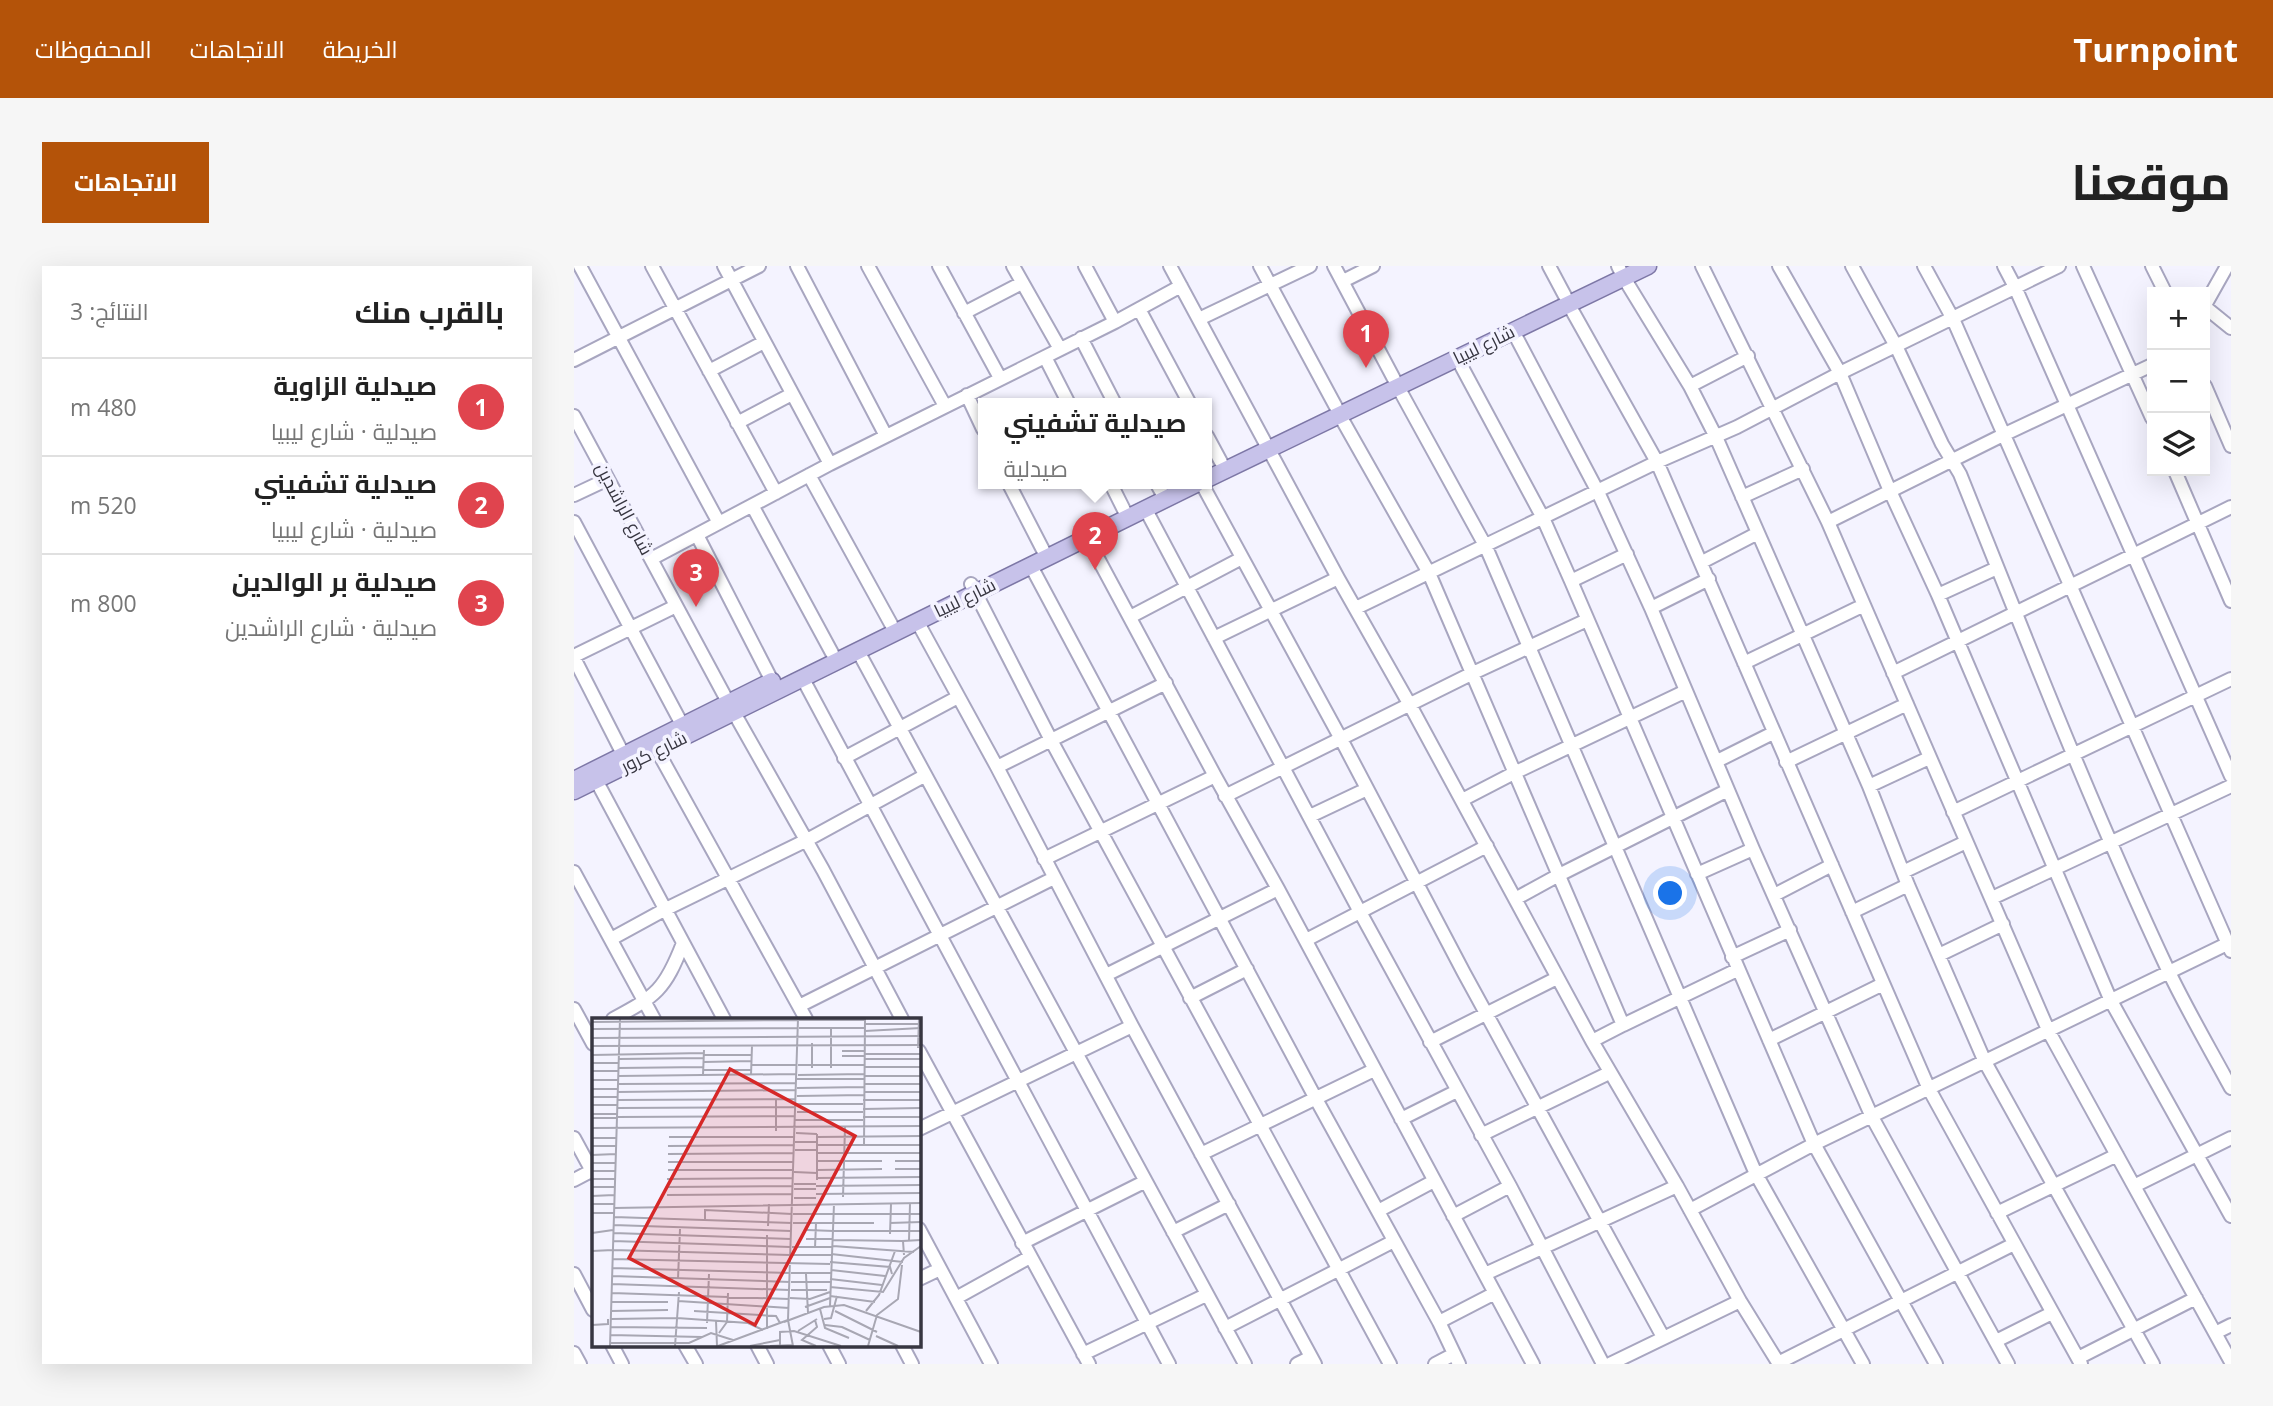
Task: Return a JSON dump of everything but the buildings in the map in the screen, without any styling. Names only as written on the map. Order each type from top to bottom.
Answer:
[{"type":"main road","name":"شارع ليبيا","points":[[1212,476],[1356,401],[1504,332],[1623,270],[1648,266]]},
{"type":"main road","name":"شارع ليبيا","points":[[1396,383],[1457,358],[1504,332]]},
{"type":"main road","name":"شارع ليبيا","points":[[1214,466],[1267,446]]},
{"type":"main road","name":"شارع ليبيا","points":[[730,707],[772,681],[891,624],[973,589],[1159,489]]},
{"type":"main road","name":"شارع ليبيا","points":[[973,589],[1031,566],[1186,489]]},
{"type":"main road","name":"شارع ليبيا","points":[[730,707],[803,678],[917,621],[933,608]]},
{"type":"main road","name":"شارع كرور","points":[[574,779],[730,707]]},
{"type":"main road","name":"شارع كرور","points":[[574,791],[657,750],[685,730]]},
{"type":"street","points":[[580,266],[719,523]]},
{"type":"street","points":[[652,266],[776,493]]},
{"type":"street","points":[[724,266],[830,464]]},
{"type":"street","points":[[574,360],[759,266]]},
{"type":"street","points":[[797,266],[886,436]]},
{"type":"street","points":[[868,266],[945,406]]},
{"type":"street","points":[[939,266],[1000,378]]},
{"type":"street","points":[[1013,266],[1060,349]]},
{"type":"street","points":[[1085,266],[1115,322]]},
{"type":"street","points":[[1170,266],[1609,1073],[1677,1186],[1740,1301],[1779,1363],[2014,1244]]},
{"type":"street","points":[[1260,266],[1429,573],[1623,1025]]},
{"type":"street","points":[[1199,320],[1310,266]]},
{"type":"street","points":[[1334,266],[1486,547],[1756,1174],[1863,1364]]},
{"type":"street","points":[[1343,281],[1373,266]]},
{"type":"street","points":[[1549,266],[1657,463],[1929,1089],[2079,1361],[2196,1298]]},
{"type":"street","points":[[1702,266],[1828,522],[2049,1032],[2231,1362]]},
{"type":"street","points":[[1779,266],[1840,373],[2111,1001],[2231,1216]]},
{"type":"street","points":[[1852,266],[1896,346],[1952,460],[2111,842],[2169,972],[2231,1088]]},
{"type":"street","points":[[1690,1210],[1814,1144],[2169,972],[2230,946],[1953,319],[1924,266]]},
{"type":"street","points":[[2004,266],[2135,555],[2231,776]]},
{"type":"street","points":[[1356,608],[1716,437],[2059,266]]},
{"type":"street","points":[[2083,266],[2150,413]]},
{"type":"street","points":[[2152,266],[2162,287]]},
{"type":"street","points":[[2210,297],[2227,266]]},
{"type":"street","points":[[1623,270],[1716,437],[1869,786],[1908,885],[1985,1062],[2153,1364]]},
{"type":"street","points":[[964,313],[1022,283]]},
{"type":"street","points":[[651,559],[830,464],[1115,322],[1181,286]]},
{"type":"street","points":[[1139,309],[1187,398]]},
{"type":"street","points":[[2210,310],[2231,328]]},
{"type":"street","points":[[1504,332],[1598,492],[1872,1117],[2008,1364]]},
{"type":"street","points":[[1081,338],[1112,398]]},
{"type":"street","points":[[709,370],[764,342]]},
{"type":"street","points":[[1690,386],[1748,356]]},
{"type":"street","points":[[1045,357],[1066,398]]},
{"type":"street","points":[[1457,358],[1542,518],[1572,581],[1814,1144],[1936,1364]]},
{"type":"street","points":[[1828,522],[2147,367]]},
{"type":"street","points":[[737,423],[792,394]]},
{"type":"street","points":[[967,396],[978,419]]},
{"type":"street","points":[[2210,415],[2231,446]]},
{"type":"street","name":"شارع الراشدين","points":[[574,416],[901,1018]]},
{"type":"street","points":[[1742,498],[1803,469]]},
{"type":"street","points":[[809,475],[891,624]]},
{"type":"street","points":[[2177,476],[2231,601]]},
{"type":"street","points":[[574,495],[608,479]]},
{"type":"street","points":[[1012,489],[1043,550]]},
{"type":"street","points":[[1114,489],[1124,510]]},
{"type":"street","points":[[1205,489],[1663,1337]]},
{"type":"street","points":[[753,507],[832,653]]},
{"type":"street","points":[[1893,673],[2231,507]]},
{"type":"street","points":[[1146,510],[1603,1364]]},
{"type":"street","points":[[574,522],[685,730]]},
{"type":"street","points":[[1702,562],[1758,533]]},
{"type":"street","points":[[697,535],[772,681]]},
{"type":"street","points":[[1087,538],[1533,1364]]},
{"type":"street","points":[[1572,581],[1627,554]]},
{"type":"street","points":[[1130,617],[1242,558]]},
{"type":"street","points":[[1031,566],[1457,1359],[1435,1364]]},
{"type":"street","points":[[1938,595],[1997,568]]},
{"type":"street","points":[[1214,638],[1338,578]]},
{"type":"street","points":[[1651,608],[1709,579]]},
{"type":"street","points":[[973,589],[1100,831],[1390,1364]]},
{"type":"street","points":[[1744,663],[1864,605]]},
{"type":"street","points":[[624,754],[574,657],[676,606]]},
{"type":"street","points":[[1225,796],[1473,673],[1587,620]]},
{"type":"street","points":[[917,621],[1313,1360],[1297,1364]]},
{"type":"street","points":[[858,651],[1245,1364]]},
{"type":"street","points":[[803,678],[1169,1364]]},
{"type":"street","points":[[1953,812],[2231,679]]},
{"type":"street","points":[[997,767],[1166,683]]},
{"type":"street","points":[[1462,800],[1686,691]]},
{"type":"street","points":[[844,758],[958,697]]},
{"type":"street","points":[[1786,762],[1907,704]]},
{"type":"street","points":[[1717,761],[1773,733]]},
{"type":"street","points":[[657,750],[805,1018]]},
{"type":"street","points":[[1869,786],[1929,758]]},
{"type":"street","points":[[611,939],[807,840],[924,776]]},
{"type":"street","points":[[1044,859],[1214,776]]},
{"type":"street","points":[[596,780],[723,1018]]},
{"type":"street","points":[[1992,898],[2231,786]]},
{"type":"street","points":[[1310,816],[1367,789]]},
{"type":"street","points":[[1515,899],[1728,790]]},
{"type":"street","points":[[1903,872],[1966,842]]},
{"type":"street","points":[[1306,940],[1487,846]]},
{"type":"street","points":[[1698,874],[1753,849]]},
{"type":"street","points":[[1774,895],[1832,865]]},
{"type":"street","points":[[574,872],[653,1018]]},
{"type":"street","points":[[799,1006],[1054,878]]},
{"type":"street","points":[[1852,912],[1908,885]]},
{"type":"street","points":[[1106,975],[1278,889]]},
{"type":"street","points":[[1939,955],[2003,924]]},
{"type":"street","points":[[1732,957],[1790,930]]},
{"type":"street","points":[[615,1018],[655,994],[667,978],[683,943]]},
{"type":"street","points":[[1190,998],[1247,969]]},
{"type":"street","points":[[1592,1041],[1737,970]]},
{"type":"street","points":[[1430,1042],[1557,978]]},
{"type":"street","points":[[1769,1040],[1883,984]]},
{"type":"street","points":[[574,1009],[591,1035]]},
{"type":"street","points":[[920,1128],[1132,1026]]},
{"type":"street","points":[[920,1053],[1086,1359],[1148,1323],[1206,1295]]},
{"type":"street","points":[[1201,1154],[1374,1070]]},
{"type":"street","points":[[1481,1135],[1609,1073]]},
{"type":"street","points":[[1401,1119],[1457,1091]]},
{"type":"street","points":[[574,1138],[592,1169]]},
{"type":"street","points":[[2134,1186],[2231,1138]]},
{"type":"street","points":[[1997,1213],[2117,1155]]},
{"type":"street","points":[[574,1180],[592,1171]]},
{"type":"street","points":[[1378,1211],[1434,1181]]},
{"type":"street","points":[[1023,1243],[1144,1182]]},
{"type":"street","points":[[1453,1216],[1510,1186]]},
{"type":"street","points":[[1485,1274],[1677,1186]]},
{"type":"street","points":[[1173,1232],[1229,1204]]},
{"type":"street","points":[[920,1231],[991,1364]]},
{"type":"street","points":[[1225,1328],[1394,1241]]},
{"type":"street","points":[[956,1298],[1030,1257]]},
{"type":"street","points":[[920,1279],[940,1269]]},
{"type":"street","points":[[574,1275],[592,1308]]},
{"type":"street","points":[[1439,1322],[1495,1293]]},
{"type":"street","points":[[1610,1364],[1740,1301]]},
{"type":"street","points":[[1996,1342],[2052,1313]]},
{"type":"street","points":[[2215,1333],[2231,1325]]},
{"type":"street","points":[[613,1346],[622,1364]]},
{"type":"street","points":[[686,1346],[696,1364]]},
{"type":"street","points":[[758,1346],[767,1364]]},
{"type":"street","points":[[830,1346],[839,1364]]},
{"type":"street","points":[[903,1346],[912,1364]]},
{"type":"street","points":[[574,1353],[580,1364]]},
{"type":"place","name":"صيدلية الزاوية","points":[[1366,368]]},
{"type":"place","name":"صيدلية تشفيني","points":[[1095,570]]},
{"type":"place","name":"صيدلية بر الوالدين","points":[[696,607]]}]
